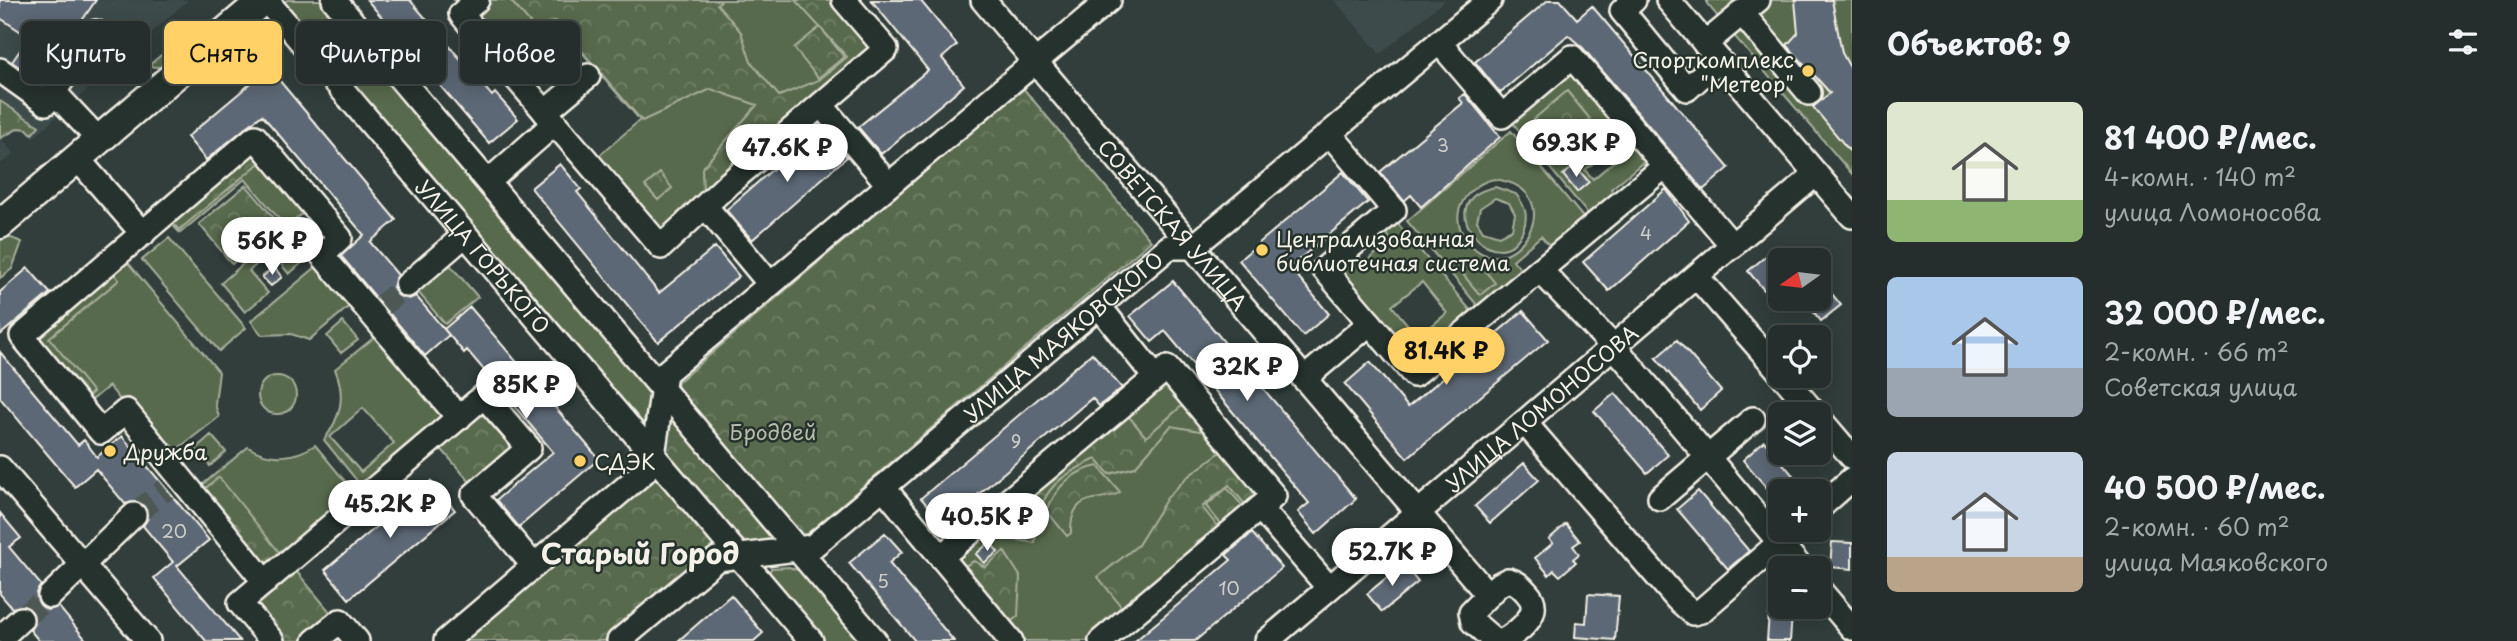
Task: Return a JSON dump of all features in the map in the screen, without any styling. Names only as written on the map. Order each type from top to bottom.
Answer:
[{"type":"main road","points":[[0,224],[265,0]]},
{"type":"street","name":"УЛИЦА ГОРЬКОГО","points":[[265,0],[653,455],[805,639]]},
{"type":"street","points":[[334,0],[875,641]]},
{"type":"street","points":[[463,4],[550,118],[661,247],[886,49],[844,0]]},
{"type":"street","name":"СОВЕТСКАЯ УЛИЦА","points":[[984,0],[1488,595]]},
{"type":"street","points":[[446,641],[644,472],[653,455],[664,391],[664,373],[1034,60],[1109,0]]},
{"type":"street","name":"УЛИЦА МАЯКОВСКОГО","points":[[619,641],[717,559],[812,547],[1169,247],[1193,247],[1490,0]]},
{"type":"street","points":[[1633,0],[1622,11],[1687,89],[1712,52],[1750,6],[1809,93]]},
{"type":"street","points":[[1668,0],[1852,216]]},
{"type":"street","points":[[1439,42],[1502,116],[1572,57],[1733,246]]},
{"type":"street","points":[[0,70],[46,103],[60,84]]},
{"type":"street","points":[[488,182],[588,76]]},
{"type":"street","points":[[54,92],[99,140]]},
{"type":"street","points":[[821,105],[888,184]]},
{"type":"street","points":[[1330,134],[1394,210],[1324,269],[1414,375],[1664,166]]},
{"type":"street","points":[[265,582],[172,483],[126,411],[101,432],[22,336],[255,137],[341,239],[322,255],[375,312],[459,418]]},
{"type":"street","points":[[77,158],[143,234]]},
{"type":"street","name":"УЛИЦА ЛОМОНОСОВА","points":[[1267,641],[1816,174]]},
{"type":"street","points":[[706,207],[770,284]]},
{"type":"street","points":[[407,285],[465,235]]},
{"type":"street","points":[[1540,270],[1614,348],[1708,457],[1768,517]]},
{"type":"street","points":[[1698,277],[1768,359]]},
{"type":"street","points":[[1099,306],[1155,377]]},
{"type":"street","points":[[1304,379],[1370,323]]},
{"type":"street","points":[[941,557],[1167,368],[1274,496],[1101,641]]},
{"type":"street","points":[[1793,388],[1805,402]]},
{"type":"street","points":[[272,641],[240,603],[484,396],[528,448],[474,495],[534,566]]},
{"type":"street","points":[[1660,498],[1753,419]]},
{"type":"street","points":[[1525,423],[1676,599],[1693,612],[1701,611],[1780,542]]},
{"type":"street","points":[[1831,432],[1852,457]]},
{"type":"street","points":[[0,468],[148,641]]},
{"type":"street","points":[[1831,498],[1852,480]]},
{"type":"street","points":[[883,487],[1011,641]]},
{"type":"street","points":[[1260,508],[1329,588]]},
{"type":"street","points":[[50,596],[134,515]]},
{"type":"street","points":[[1494,641],[1471,617],[1471,612],[1508,580],[1517,582],[1534,600],[1532,614],[1503,641]]},
{"type":"street","points":[[1831,603],[1852,628]]},
{"type":"street","points":[[315,641],[340,621],[357,641]]},
{"type":"shaded area","points":[[0,0],[188,0],[150,34],[150,21],[21,21],[21,84],[94,84],[33,138],[27,131],[19,130],[2,140],[14,154],[0,164]]},
{"type":"shaded area","points":[[1334,0],[1445,0],[1380,54]]},
{"type":"green space","points":[[287,0],[321,0],[339,21],[296,21],[296,25],[280,6]]},
{"type":"green space","points":[[454,0],[836,0],[878,50],[658,238],[593,161],[640,120],[580,50],[580,21],[472,21]]},
{"type":"green space","points":[[510,0],[722,0],[717,4],[741,32],[751,62],[779,96],[819,80],[847,57],[795,0],[834,0],[876,49],[703,195],[702,168],[757,105],[711,89],[642,121],[580,49],[580,21],[528,21]]},
{"type":"green space","name":"Спорткомплекс \"Метеор\"","points":[[1707,0],[1852,0],[1852,174],[1707,4]]},
{"type":"green space","points":[[820,27],[844,57],[818,78],[794,48]]},
{"type":"green space","points":[[164,53],[164,68],[150,64]]},
{"type":"green space","points":[[1572,63],[1630,132],[1585,170],[1593,179],[1638,141],[1658,165],[1650,171],[1642,163],[1611,189],[1618,198],[1592,219],[1507,116]]},
{"type":"green space","points":[[347,84],[392,84],[651,390],[642,430]]},
{"type":"green space","name":"Бродвей","points":[[1023,88],[1151,241],[807,534],[709,552],[604,641],[459,641],[648,480],[678,382]]},
{"type":"green space","points":[[1567,91],[1590,119],[1552,152],[1528,124]]},
{"type":"green space","points":[[0,101],[39,126],[32,134],[27,129],[19,128],[0,138]]},
{"type":"green space","points":[[1511,131],[1587,222],[1554,251],[1541,236],[1513,260],[1525,275],[1482,311],[1407,221]],"holes":[[[1494,179],[1519,187],[1531,201],[1534,218],[1528,235],[1516,248],[1500,256],[1483,254],[1466,239],[1461,229],[1459,210],[1463,202],[1476,187]]]},
{"type":"green space","points":[[254,148],[307,210],[291,223],[316,251],[289,274],[271,252],[249,271],[268,293],[245,312],[221,283],[286,227],[245,179],[180,233],[168,220]]},
{"type":"green space","points":[[254,150],[263,160],[179,230],[171,220]]},
{"type":"green space","points":[[660,173],[672,188],[658,200],[645,186]]},
{"type":"green space","points":[[246,185],[279,224],[232,264],[199,224]]},
{"type":"green space","points":[[1495,187],[1516,194],[1524,207],[1526,220],[1523,230],[1512,245],[1499,249],[1485,245],[1474,235],[1467,222],[1466,208],[1475,195]],"holes":[[[1495,198],[1509,203],[1515,214],[1512,229],[1499,236],[1483,231],[1477,221],[1480,208]]]},
{"type":"green space","points":[[1393,218],[1476,317],[1414,370],[1330,270],[1353,250],[1365,263],[1391,240],[1381,227]],"holes":[[[1422,282],[1447,313],[1418,337],[1392,306]]]},
{"type":"green space","points":[[6,236],[22,242],[12,269],[0,278],[0,241]]},
{"type":"green space","points":[[169,238],[246,328],[219,351],[142,260]]},
{"type":"green space","points":[[444,258],[478,297],[445,324],[412,285]]},
{"type":"green space","points":[[125,259],[219,372],[215,404],[219,417],[166,458],[109,386],[86,405],[29,337]]},
{"type":"green space","points":[[1476,259],[1495,283],[1480,295],[1461,272]]},
{"type":"green space","points":[[321,263],[353,303],[309,340],[291,334],[262,335],[251,321]]},
{"type":"green space","points":[[112,271],[119,280],[49,338],[93,392],[83,400],[31,338]]},
{"type":"green space","points":[[343,322],[358,340],[341,353],[327,336]]},
{"type":"green space","points":[[381,332],[453,417],[366,492],[324,440],[340,406],[340,388],[335,369]],"holes":[[[363,408],[394,443],[361,472],[330,437]]]},
{"type":"green space","points":[[1166,373],[1269,496],[1096,641],[1016,641],[946,558]]},
{"type":"green space","points":[[277,376],[291,381],[296,395],[291,409],[277,414],[263,409],[258,395],[263,381]]},
{"type":"green space","points":[[1184,404],[1206,432],[1171,426],[1135,467],[1109,474],[1096,459],[1081,466],[1058,481],[1044,500],[1036,526],[1035,543],[1007,538],[999,523],[1126,413],[1146,437]]},
{"type":"green space","points":[[484,405],[522,448],[475,488],[438,445]]},
{"type":"green space","points":[[211,435],[226,452],[210,466],[195,449]]},
{"type":"green space","points":[[315,445],[359,498],[266,576],[195,491],[248,447],[264,454],[282,456],[299,453]]},
{"type":"green space","points":[[1223,450],[1262,495],[1248,508],[1229,485],[1202,507],[1221,531],[1124,610],[1098,577],[1138,545],[1167,498],[1186,478]]},
{"type":"green space","points":[[1098,466],[1120,492],[1082,503],[1076,509],[1071,533],[1067,536],[1047,511],[1055,494],[1066,481],[1080,472]]},
{"type":"green space","points":[[219,477],[283,557],[266,570],[201,492]]},
{"type":"green space","points":[[1227,488],[1247,511],[1225,529],[1206,506]]},
{"type":"green space","points":[[1004,551],[1020,576],[1018,616],[1008,624],[961,568],[974,561],[985,567]]},
{"type":"green space","points":[[292,566],[336,619],[309,641],[276,641],[245,605]]},
{"type":"green space","points":[[789,567],[809,574],[865,641],[822,641],[768,577],[771,568]]},
{"type":"building","points":[[0,0],[96,0],[82,21],[21,21],[21,32],[0,18]]},
{"type":"building","points":[[367,0],[410,0],[428,21],[385,21]]},
{"type":"building","points":[[871,0],[920,0],[957,45],[942,58],[964,85],[881,154],[858,127],[928,70]]},
{"type":"building","points":[[1548,0],[1560,0],[1577,19],[1592,6],[1729,168],[1703,190],[1583,48],[1568,35],[1500,93],[1475,62]]},
{"type":"building","points":[[1795,0],[1832,0],[1842,53],[1852,71],[1852,154],[1813,107],[1830,93],[1787,45],[1798,33]]},
{"type":"building","points":[[446,42],[460,59],[460,84],[482,84],[492,96],[495,93],[518,119],[489,143],[439,84],[446,84]]},
{"type":"building","points":[[21,49],[21,68],[12,62]]},
{"type":"building","points":[[250,84],[282,84],[396,220],[370,242],[398,275],[393,287],[397,295],[409,299],[416,296],[449,335],[425,356],[341,256],[364,235],[262,115],[206,160],[187,137]]},
{"type":"building","points":[[1465,94],[1500,137],[1421,207],[1411,195],[1404,201],[1380,172],[1463,103],[1459,98]]},
{"type":"building","points":[[821,127],[847,157],[752,240],[726,210]]},
{"type":"building","points":[[560,164],[581,189],[577,192],[659,293],[715,247],[739,276],[658,342],[531,188]]},
{"type":"building","points":[[1575,166],[1589,182],[1577,192],[1563,175]]},
{"type":"building","points":[[1343,172],[1368,202],[1290,267],[1329,314],[1303,336],[1239,260]]},
{"type":"building","points":[[1666,189],[1689,221],[1609,291],[1583,262]]},
{"type":"building","points":[[1768,254],[1768,286],[1764,290],[1748,271]]},
{"type":"building","points":[[274,267],[282,277],[271,286],[262,277]]},
{"type":"building","points":[[28,268],[50,293],[0,335],[0,292]]},
{"type":"building","points":[[1173,281],[1356,499],[1316,534],[1298,512],[1309,503],[1165,331],[1152,342],[1130,316]]},
{"type":"building","points":[[1831,293],[1841,305],[1821,321],[1814,312],[1831,311]]},
{"type":"building","points":[[470,307],[599,459],[519,527],[496,500],[553,452],[467,350],[464,353],[444,329]]},
{"type":"building","points":[[1523,311],[1548,340],[1407,458],[1345,384],[1370,362],[1408,407]]},
{"type":"building","points":[[1677,340],[1721,391],[1700,410],[1656,358]]},
{"type":"building","points":[[0,352],[78,445],[84,440],[97,457],[122,436],[209,540],[177,566],[240,641],[206,641],[154,578],[173,562],[143,526],[148,518],[144,505],[137,501],[125,504],[96,469],[75,487],[0,398]]},
{"type":"building","points":[[1092,353],[1122,388],[1099,406],[1092,398],[967,504],[973,512],[950,532],[921,498]]},
{"type":"building","points":[[1615,393],[1668,455],[1647,473],[1594,411]]},
{"type":"building","points":[[1764,441],[1768,446],[1768,465],[1784,465],[1796,479],[1768,479],[1768,489],[1743,460]]},
{"type":"building","points":[[1524,463],[1539,480],[1490,523],[1475,506]]},
{"type":"building","points":[[431,481],[455,510],[349,599],[325,570]]},
{"type":"building","points":[[1698,491],[1749,551],[1728,569],[1677,509]]},
{"type":"building","points":[[0,513],[21,538],[9,547],[41,585],[36,593],[40,605],[47,610],[59,607],[87,641],[39,641],[30,630],[35,622],[32,610],[24,606],[12,608],[0,594]]},
{"type":"building","points":[[1566,524],[1580,541],[1573,546],[1579,554],[1573,559],[1576,562],[1560,576],[1554,570],[1549,575],[1535,558],[1553,543],[1549,539]]},
{"type":"building","points":[[885,533],[902,552],[889,563],[954,641],[915,641],[849,563]]},
{"type":"building","points":[[1252,533],[1282,568],[1195,641],[1135,641],[1231,560],[1226,555]]},
{"type":"building","points":[[990,542],[998,552],[984,563],[976,554]]},
{"type":"building","points":[[1832,542],[1852,543],[1852,569],[1831,567]]},
{"type":"building","points":[[1403,564],[1418,582],[1382,612],[1367,594]]},
{"type":"building","points":[[1588,594],[1619,596],[1615,640],[1575,637],[1576,622],[1586,623]]},
{"type":"building","points":[[731,595],[763,633],[754,641],[678,641]]},
{"type":"building","points":[[1769,619],[1792,619],[1790,641],[1767,641]]},
{"type":"tunnel","points":[[378,309],[407,285]]},
{"type":"tunnel","points":[[134,515],[166,489]]},
{"type":"tunnel","points":[[21,619],[50,596]]},
{"type":"place","name":"Спорткомплекс \"Метеор\"","points":[[1808,71]]},
{"type":"place","name":"Централизованная библиотечная система","points":[[1262,250]]},
{"type":"place","name":"Дружба","points":[[110,451]]},
{"type":"place","name":"СДЭК","points":[[580,461]]},
{"type":"district","name":"Старый Город","points":[[640,552]]}]
